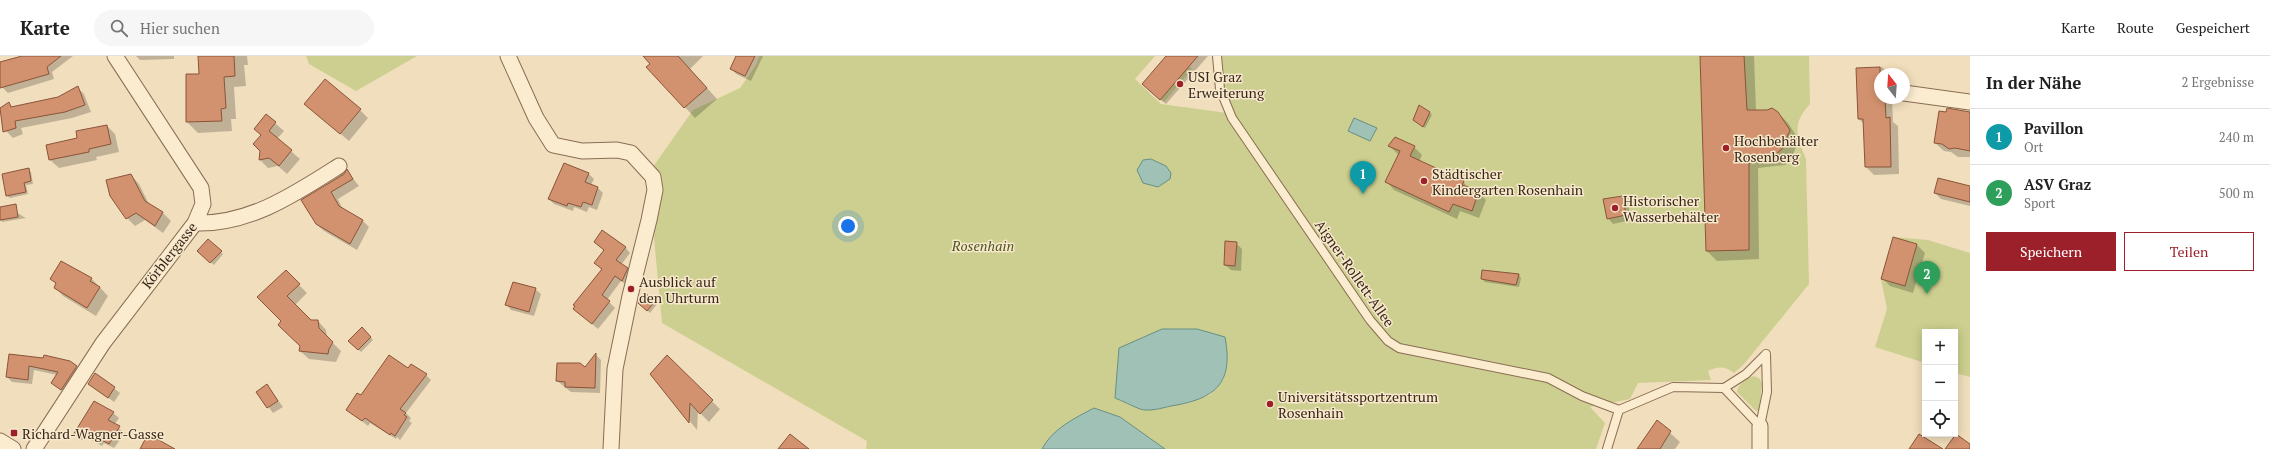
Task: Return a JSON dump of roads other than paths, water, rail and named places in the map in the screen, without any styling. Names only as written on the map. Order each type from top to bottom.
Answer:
[{"type":"street","name":"Körblergasse","points":[[34,449],[103,343],[195,223],[203,204],[201,188],[115,56]]},
{"type":"street","points":[[508,56],[536,118],[553,145],[582,151],[617,150],[631,153],[653,177],[655,190],[630,296],[615,369],[611,449]]},
{"type":"street","points":[[1910,94],[1970,102]]},
{"type":"street","points":[[195,223],[230,221],[256,212],[305,188],[338,166]]},
{"type":"street","points":[[1760,426],[1760,449]]},
{"type":"street","points":[[0,441],[13,449]]},
{"type":"lane","name":"Aigner-Rollett-Allee","points":[[1217,56],[1220,89],[1232,118],[1370,320],[1388,341],[1399,348],[1548,378],[1582,396],[1619,410]]},
{"type":"lane","points":[[1607,449],[1619,410],[1673,388],[1724,388],[1746,374],[1766,354],[1767,392],[1760,426]]},
{"type":"lane","points":[[1724,388],[1760,426]]},
{"type":"water","points":[[1354,118],[1377,128],[1370,141],[1348,131]]},
{"type":"water","points":[[1151,159],[1166,166],[1171,173],[1170,179],[1158,187],[1143,183],[1137,170],[1143,160]]},
{"type":"water","points":[[1162,329],[1197,329],[1225,337],[1227,367],[1218,386],[1210,393],[1199,399],[1160,409],[1144,410],[1115,398],[1119,348]]},
{"type":"water","points":[[1094,408],[1120,417],[1165,449],[1042,449],[1046,442],[1058,430],[1072,420]]},
{"type":"place","name":"USI Graz Erweiterung","points":[[1180,84]]},
{"type":"place","name":"Hochbehälter Rosenberg","points":[[1726,148]]},
{"type":"place","name":"Städtischer Kindergarten Rosenhain","points":[[1424,181]]},
{"type":"place","name":"Pavillon","points":[[1363,194]]},
{"type":"place","name":"Historischer Wasserbehälter","points":[[1615,208]]},
{"type":"place","name":"Ausblick auf den Uhrturm","points":[[631,289]]},
{"type":"place","name":"ASV Graz","points":[[1927,294]]},
{"type":"place","name":"Universitätssportzentrum Rosenhain","points":[[1270,404]]},
{"type":"place","name":"Richard-Wagner-Gasse","points":[[14,433]]},
{"type":"park label","name":"Rosenhain","points":[[983,245]]}]
